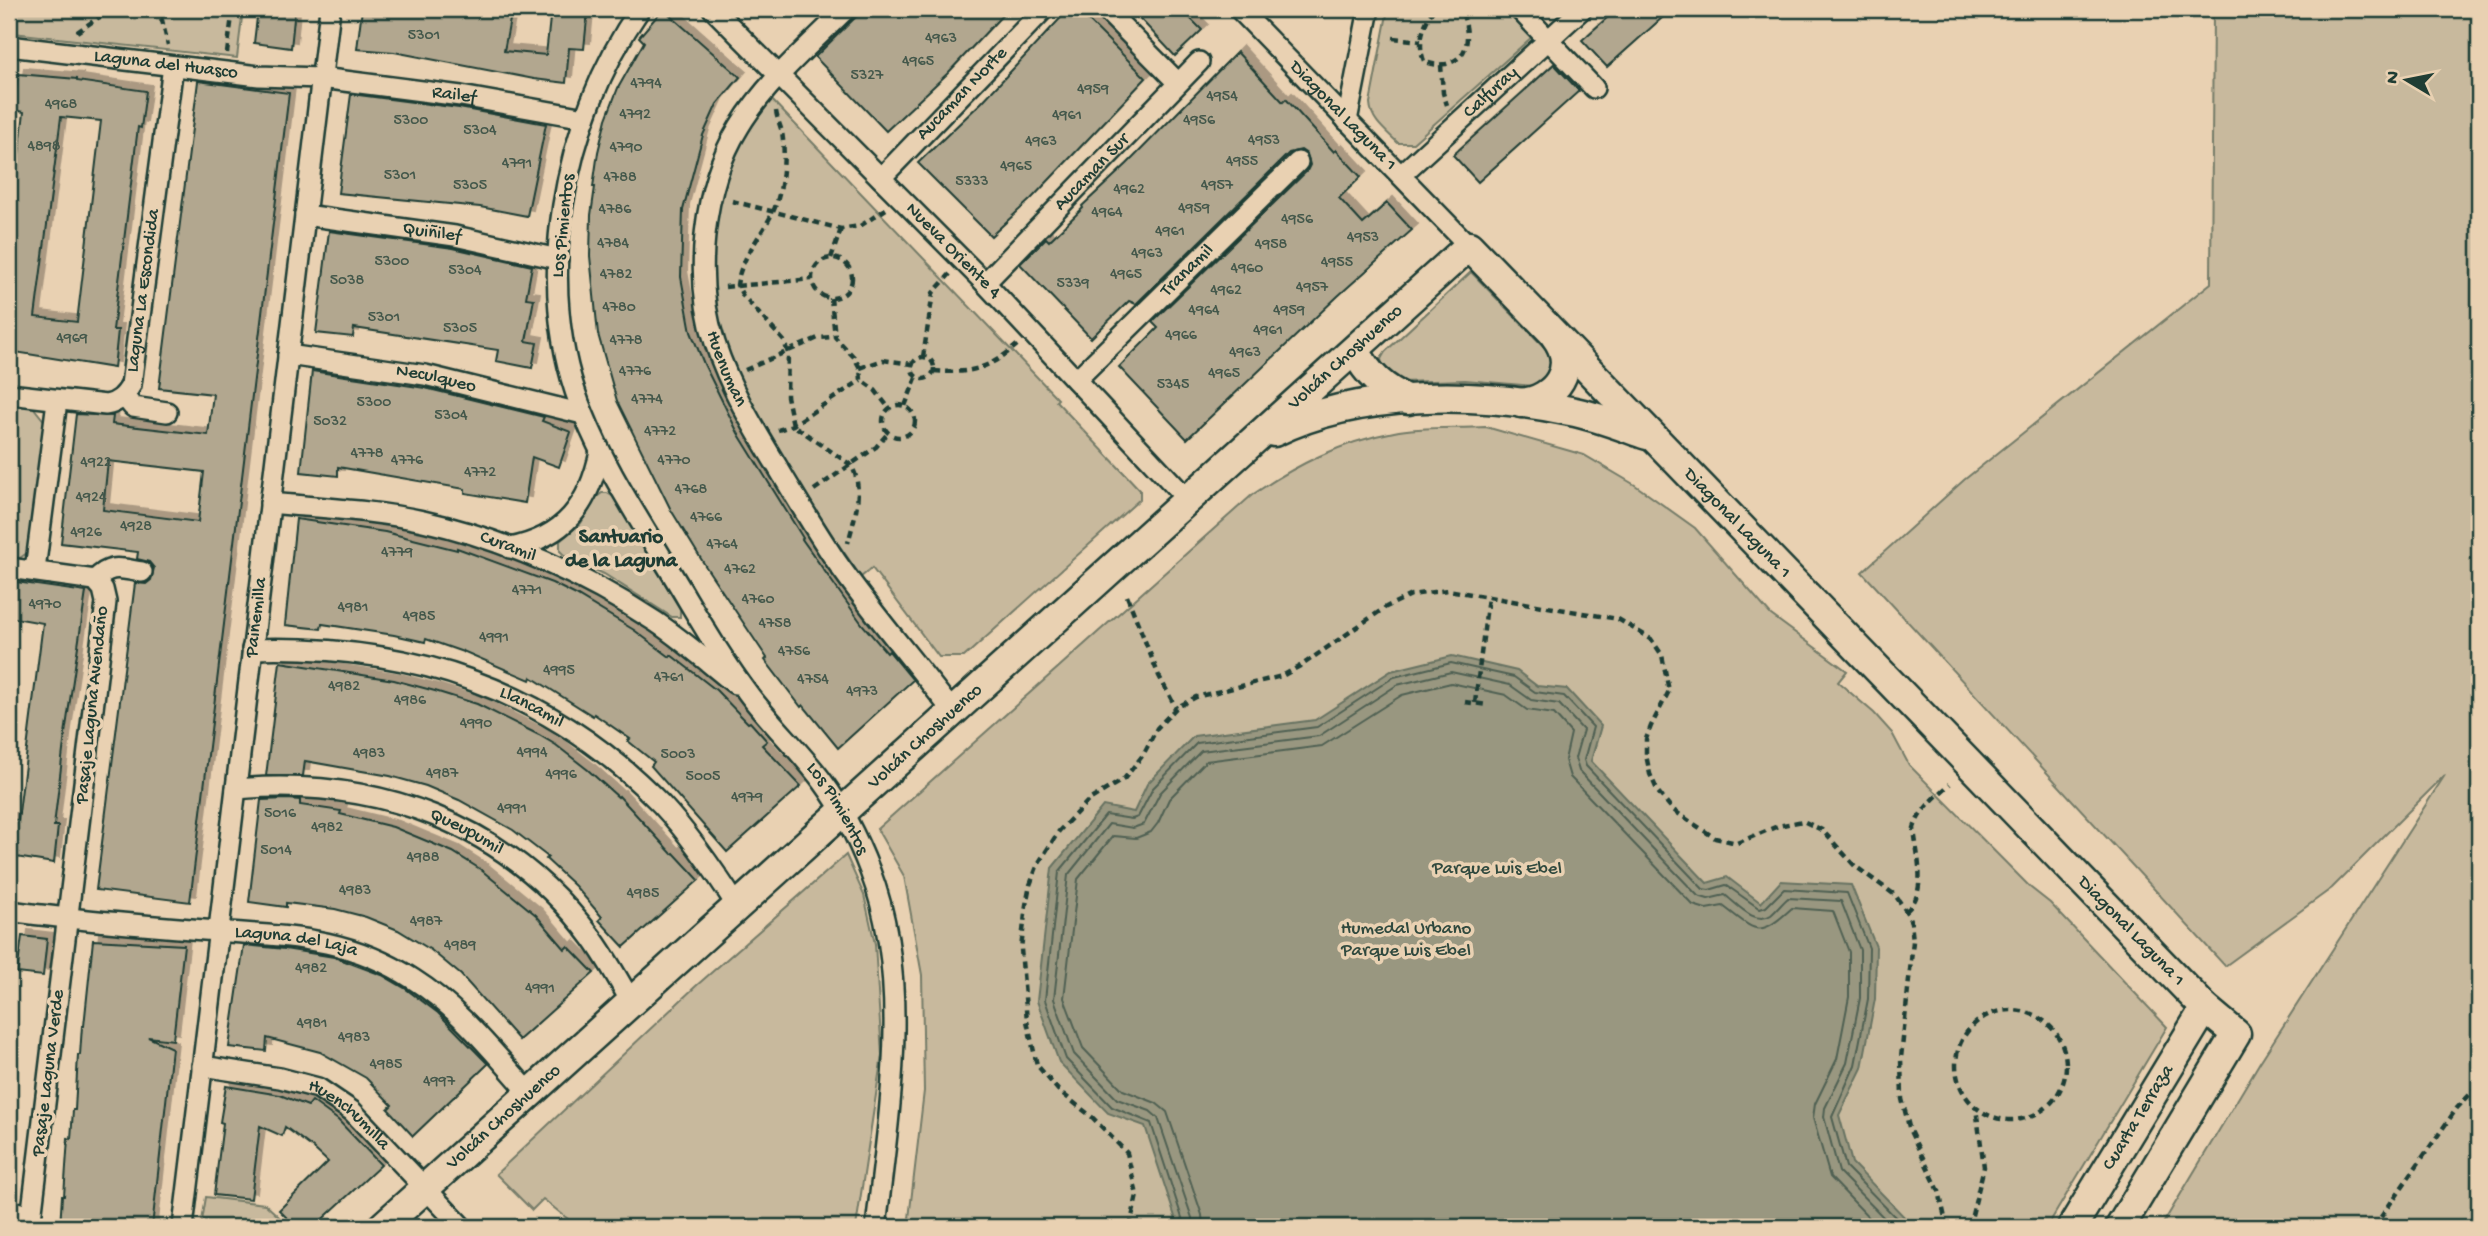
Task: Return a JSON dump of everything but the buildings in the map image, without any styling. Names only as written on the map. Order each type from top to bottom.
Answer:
[{"type":"street","name":"Painemilla","points":[[183,1227],[330,9]]},
{"type":"street","name":"Los Pimientos","points":[[640,9],[613,53],[585,118],[567,183],[558,259],[564,349],[583,414],[600,452],[749,695],[821,779],[842,812],[878,892],[887,936],[893,1016],[890,1102],[876,1227]]},
{"type":"street","name":"Nueva Oriente 4","points":[[713,9],[985,283],[1188,500]]},
{"type":"street","name":"Huenuman","points":[[846,9],[738,128],[719,167],[711,196],[704,238],[705,289],[714,341],[759,437],[837,562],[953,712]]},
{"type":"street","name":"Aucaman Norte","points":[[881,178],[1044,9]]},
{"type":"street","points":[[1105,9],[1177,82]]},
{"type":"street","name":"Diagonal Laguna 1","points":[[1239,9],[2205,1008],[2236,1034],[2120,1227]]},
{"type":"street","points":[[1347,121],[1369,9]]},
{"type":"street","points":[[1519,9],[1594,88]]},
{"type":"street","name":"Calfuray","points":[[1401,175],[1582,9]]},
{"type":"street","name":"Laguna del Huasco","points":[[9,46],[224,72],[283,78],[321,78]]},
{"type":"street","name":"Aucaman Sur","points":[[985,283],[1199,62]]},
{"type":"street","name":"Laguna La Escondida","points":[[9,394],[106,405],[113,404],[124,396],[133,378],[173,66]]},
{"type":"street","name":"Railef","points":[[321,78],[461,96],[585,118]]},
{"type":"street","name":"Tranamil","points":[[1076,380],[1298,162]]},
{"type":"street","name":"Quiñilef","points":[[304,215],[455,236],[558,259]]},
{"type":"street","name":"Volcán Choshuenco","points":[[382,1227],[1469,246]]},
{"type":"street","points":[[1521,403],[1543,398],[1559,382],[1563,372],[1563,350],[1553,332]]},
{"type":"street","points":[[1355,350],[1374,379],[1408,400]]},
{"type":"street","name":"Neculqueo","points":[[288,355],[425,375],[583,414]]},
{"type":"street","points":[[124,396],[133,407],[167,412]]},
{"type":"street","points":[[1249,445],[1281,429],[1358,405],[1408,400],[1462,399],[1521,403],[1571,411],[1604,419],[1656,439]]},
{"type":"street","points":[[35,570],[57,401]]},
{"type":"street","points":[[510,548],[528,545],[546,537],[574,514],[589,492],[600,452]]},
{"type":"street","name":"Curamil","points":[[270,503],[421,520],[510,548],[584,579],[624,602],[681,640],[749,695]]},
{"type":"street","name":"Pasaje Laguna Avendaño","points":[[9,568],[95,580],[103,589],[106,614],[68,919]]},
{"type":"street","points":[[95,580],[104,570],[110,568],[142,572]]},
{"type":"street","name":"Llancamil","points":[[252,649],[323,649],[376,654],[455,674],[529,705],[599,749],[661,804],[688,835],[737,906]]},
{"type":"street","name":"Queupumil","points":[[236,789],[302,786],[334,788],[398,802],[458,826],[517,863],[569,910],[611,966],[631,1002]]},
{"type":"street","name":"Laguna del Laja","points":[[9,911],[68,919],[284,935],[352,950],[397,969],[436,995],[530,1093]]},
{"type":"street","name":"Pasaje Laguna Verde","points":[[30,1222],[68,919]]},
{"type":"street","name":"Cuarta Terraza","points":[[2072,1227],[2205,1008]]},
{"type":"street","name":"Huenchumilla","points":[[202,1066],[280,1078],[318,1088],[352,1111],[462,1227]]},
{"type":"street","points":[[9,1210],[30,1222]]},
{"type":"path","points":[[50,51],[111,9]]},
{"type":"path","points":[[153,9],[162,20],[173,66]]},
{"type":"path","points":[[224,72],[233,9]]},
{"type":"path","points":[[1434,9],[1424,27],[1421,41],[1424,61],[1430,65],[1454,62],[1466,47],[1466,23],[1461,9]]},
{"type":"path","points":[[1393,38],[1421,41]]},
{"type":"path","points":[[1441,65],[1443,93],[1448,107]]},
{"type":"path","points":[[784,79],[776,111],[781,129],[783,162],[773,211],[742,263],[737,285],[743,296],[783,341],[788,353],[787,396],[793,425],[851,465],[857,482],[855,516],[848,543],[837,562]]},
{"type":"path","points":[[711,196],[841,229],[860,226],[901,198]]},
{"type":"path","points":[[830,258],[841,229]]},
{"type":"path","points":[[830,258],[845,263],[852,278],[851,286],[839,297],[831,298],[818,293],[811,279],[814,269],[821,261],[830,258]]},
{"type":"path","points":[[923,357],[933,293],[962,260]]},
{"type":"path","points":[[705,289],[811,279]]},
{"type":"path","points":[[831,298],[835,337]]},
{"type":"path","points":[[916,378],[927,379],[934,371],[968,371],[990,365],[1032,334]]},
{"type":"path","points":[[729,377],[818,338],[835,337],[847,347],[860,368],[861,380],[875,390],[889,408]]},
{"type":"path","points":[[916,378],[912,364],[915,360],[923,357],[932,361],[934,371]]},
{"type":"path","points":[[860,368],[883,360],[912,364]]},
{"type":"path","points":[[905,406],[916,378]]},
{"type":"path","points":[[759,437],[793,425],[861,380]]},
{"type":"path","points":[[894,405],[905,406],[915,416],[912,430],[901,437],[888,433],[882,420],[889,408],[894,405]]},
{"type":"path","points":[[798,501],[876,447],[888,433]]},
{"type":"path","points":[[1130,1227],[1137,1195],[1127,1153],[1092,1116],[1058,1090],[1037,1065],[1027,1021],[1021,949],[1030,885],[1047,847],[1089,800],[1124,779],[1143,755],[1157,728],[1176,708],[1196,697],[1282,676],[1386,607],[1410,595],[1448,590],[1618,619],[1639,630],[1651,639],[1662,655],[1666,672],[1669,691],[1648,732],[1646,754],[1650,774],[1658,792],[1673,810],[1715,838],[1737,843],[1778,826],[1803,821],[1822,830],[1855,866],[1895,895],[1911,922],[1913,942],[1901,1058],[1902,1099],[1910,1131],[1939,1191],[1947,1227]]},
{"type":"path","points":[[1127,596],[1154,664],[1176,708]]},
{"type":"path","points":[[1475,704],[1488,597]]},
{"type":"path","points":[[1465,702],[1488,705]]},
{"type":"path","points":[[1906,911],[1914,905],[1918,889],[1914,828],[1916,821],[1932,800],[1950,784]]},
{"type":"path","points":[[1969,1227],[1984,1167],[1976,1107],[1965,1095],[1957,1072],[1959,1047],[1966,1032],[1978,1021],[2000,1011],[2025,1011],[2040,1017],[2053,1028],[2062,1042],[2066,1057],[2066,1074],[2051,1103],[2038,1113],[2022,1119],[1998,1118],[1976,1107]]},
{"type":"path","points":[[2374,1227],[2457,1108],[2479,1086]]},
{"type":"green space","points":[[9,9],[243,9],[237,58],[13,33],[9,31]]},
{"type":"green space","points":[[1388,9],[1508,9],[1533,36],[1413,143],[1398,143],[1376,120],[1370,103]]},
{"type":"green space","points":[[2213,9],[2479,9],[2479,1227],[2161,1227],[2260,1062],[2445,775],[2332,888],[2225,966],[1862,572],[1964,480],[2211,283]]},
{"type":"green space","points":[[769,97],[1058,399],[1056,401],[1140,490],[1140,499],[964,657],[939,657],[872,568],[861,577],[789,467],[729,358],[720,333],[712,278],[721,192],[743,136]]},
{"type":"green space","points":[[1471,272],[1545,348],[1552,361],[1550,376],[1534,386],[1465,380],[1400,382],[1383,369],[1381,359],[1385,352]]},
{"type":"green space","points":[[9,404],[33,407],[45,422],[31,550],[20,558],[9,556]]},
{"type":"green space","name":"Parque Luis Ebel","points":[[1486,427],[1584,455],[1635,485],[1695,528],[1771,615],[1847,671],[1838,682],[1874,713],[1892,733],[1909,765],[2031,888],[2050,903],[2167,1027],[2047,1227],[908,1227],[924,1091],[922,975],[904,876],[877,829],[1252,495],[1320,456],[1374,436],[1417,429]]},
{"type":"green space","points":[[602,493],[614,497],[680,609],[680,617],[672,617],[604,574],[566,557],[560,551],[560,541],[581,523],[594,499]]},
{"type":"green space","points":[[846,855],[864,895],[875,944],[882,1055],[856,1227],[578,1227],[543,1199],[532,1210],[496,1174],[696,986]]},
{"type":"green space","points":[[206,1197],[265,1204],[290,1227],[201,1227]]},
{"type":"water","name":"Humedal Urbano Parque Luis Ebel","points":[[1452,656],[1517,671],[1537,686],[1567,689],[1601,726],[1591,761],[1707,883],[1727,877],[1761,903],[1781,881],[1851,885],[1876,947],[1875,999],[1862,1068],[1839,1115],[1852,1163],[1914,1227],[1176,1227],[1177,1223],[1145,1126],[1108,1113],[1059,1062],[1037,1001],[1052,868],[1103,806],[1134,812],[1147,784],[1194,736],[1315,720],[1391,671]]},
{"type":"district","name":"Santuario de la Laguna","points":[[621,550]]}]
